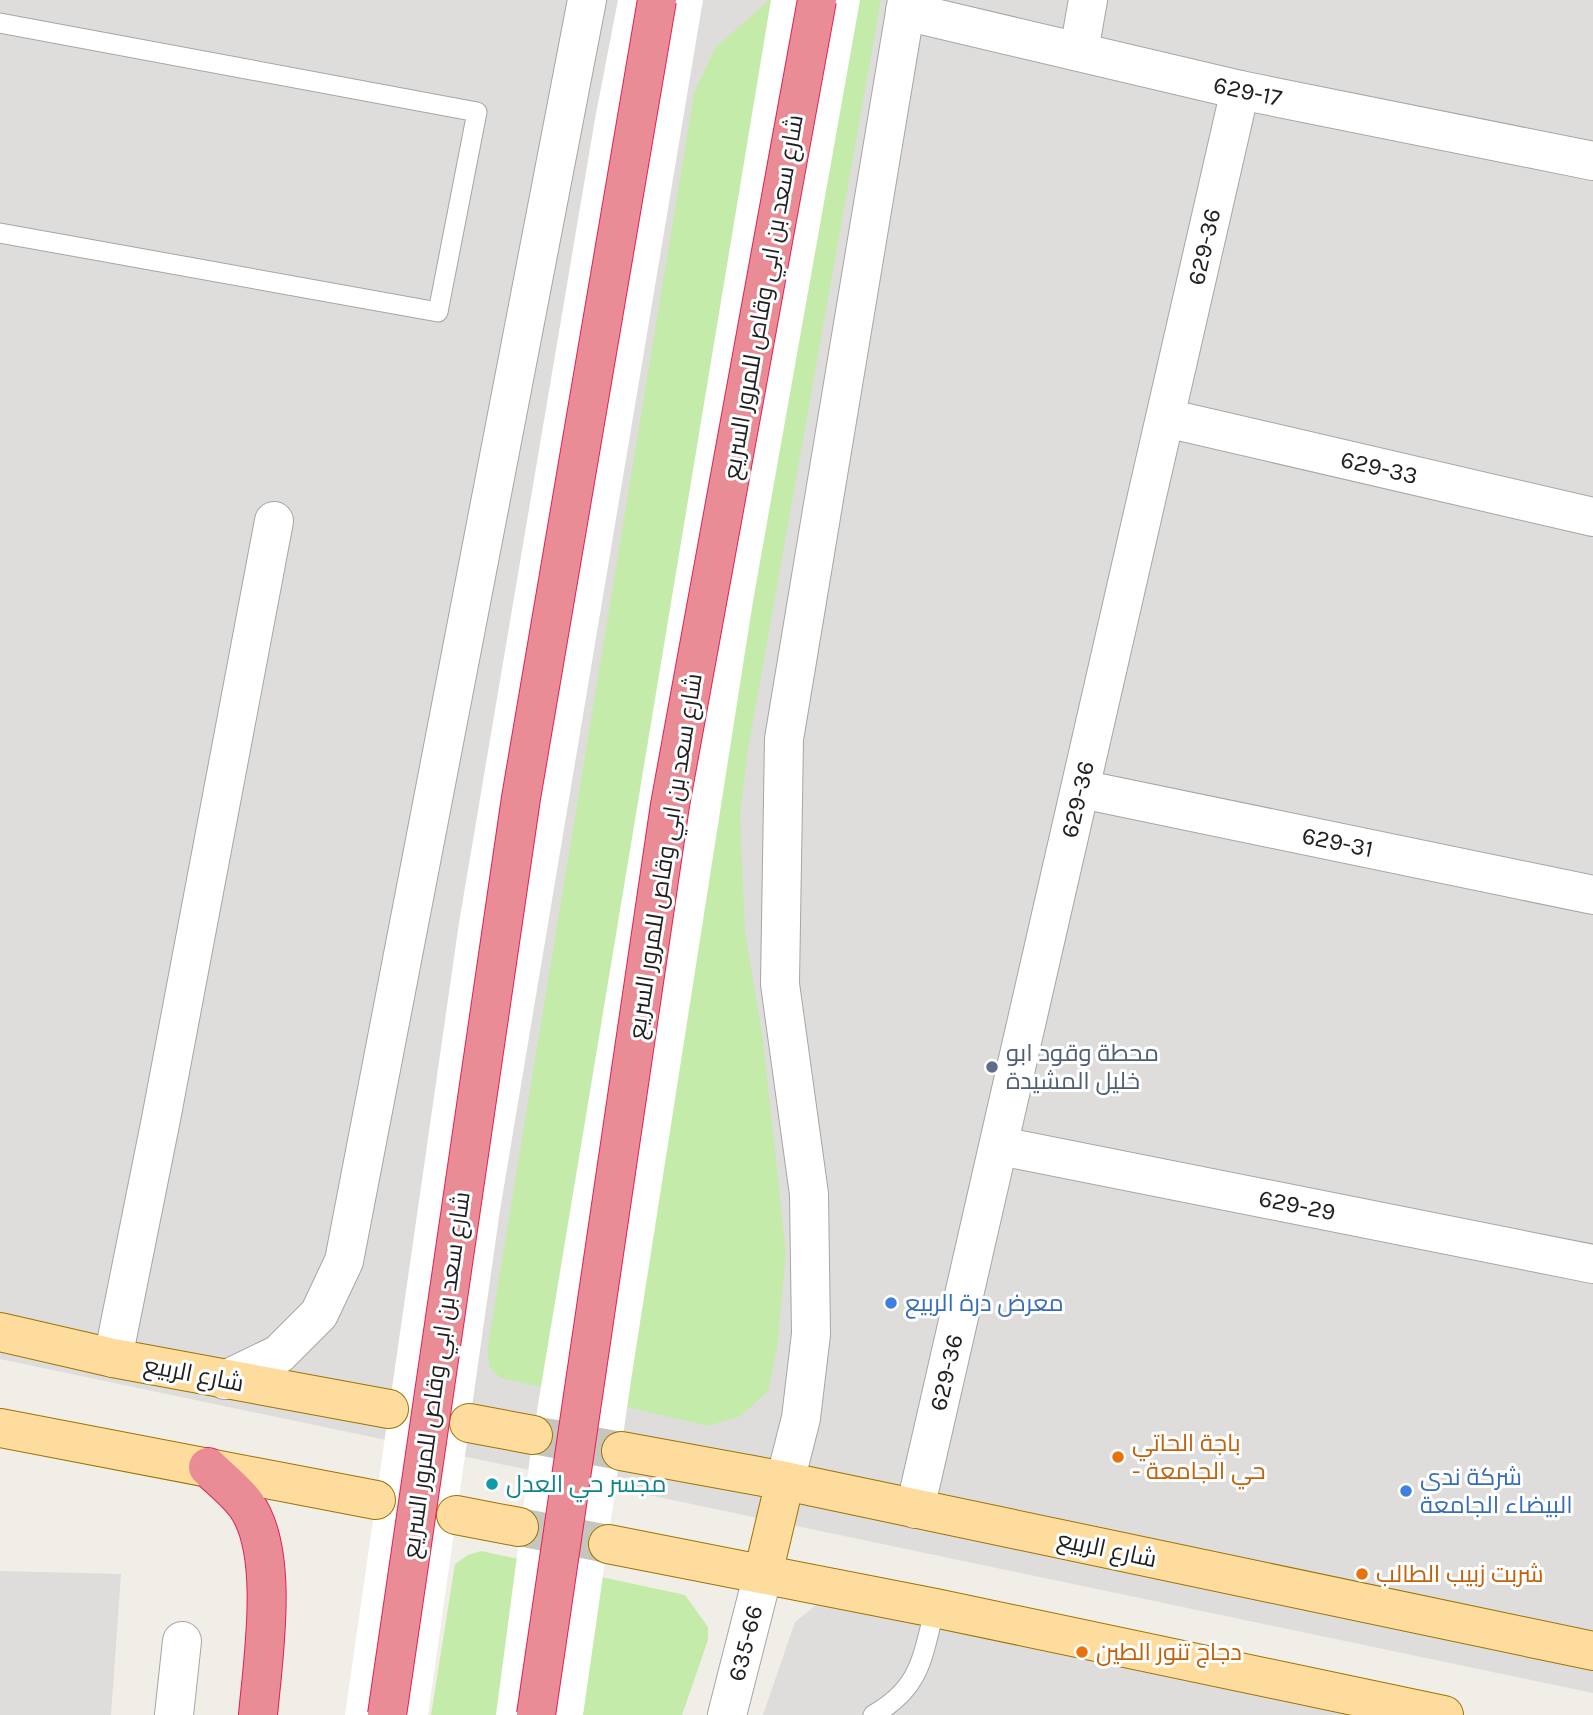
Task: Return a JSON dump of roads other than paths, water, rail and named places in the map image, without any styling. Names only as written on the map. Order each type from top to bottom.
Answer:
[{"type":"highway","name":"شارع سعد بن ابي وقاص للمرور السريع","points":[[387,1715],[521,798],[657,0]]},
{"type":"highway","name":"شارع سعد بن ابي وقاص للمرور السريع","points":[[536,1715],[670,805],[817,0]]},
{"type":"highway","points":[[208,1467],[247,1505],[264,1549],[267,1620],[258,1715]]},
{"type":"main road","name":"شارع الربيع","points":[[0,1332],[113,1358],[389,1409]]},
{"type":"main road","points":[[469,1423],[533,1435]]},
{"type":"main road","points":[[0,1428],[376,1500]]},
{"type":"main road","name":"شارع الربيع","points":[[621,1451],[785,1481],[1593,1651]]},
{"type":"main road","points":[[763,1574],[785,1481]]},
{"type":"main road","points":[[456,1515],[519,1527]]},
{"type":"main road","points":[[608,1544],[935,1608],[1444,1715]]},
{"type":"street","points":[[225,1380],[279,1354],[319,1314],[344,1261],[587,0]]},
{"type":"street","points":[[1079,51],[1088,0]]},
{"type":"street","points":[[785,1481],[801,1418],[811,1334],[809,1194],[780,984],[784,739],[906,6]]},
{"type":"street","name":"629-17","points":[[906,6],[1240,90],[1593,161]]},
{"type":"street","name":"629-36","points":[[915,1509],[1240,90]]},
{"type":"street","name":"629-33","points":[[1166,418],[1593,517]]},
{"type":"street","points":[[113,1358],[164,1106],[274,521]]},
{"type":"street","name":"629-31","points":[[1081,789],[1593,895]]},
{"type":"street","name":"629-29","points":[[1000,1146],[1593,1264]]},
{"type":"street","name":"635-66","points":[[727,1715],[763,1574]]},
{"type":"street","points":[[174,1715],[182,1641]]},
{"type":"lane","points":[[0,23],[477,113],[438,312],[0,233]]},
{"type":"lane","points":[[873,1715],[904,1695],[914,1681],[935,1608]]},
{"type":"tunnel","points":[[533,1435],[621,1451]]},
{"type":"tunnel","points":[[519,1527],[608,1544]]},
{"type":"place","name":"محطة وقود ابو خليل المشيدة","points":[[992,1067]]},
{"type":"place","name":"معرض درة الربيع","points":[[891,1303]]},
{"type":"place","name":"باجة الحاتي - حي الجامعة","points":[[1118,1457]]},
{"type":"place","name":"مجسر حي العدل","points":[[492,1484]]},
{"type":"place","name":"شركة ندى البيضاء الجامعة","points":[[1406,1491]]},
{"type":"place","name":"شربت زبيب الطالب","points":[[1362,1574]]},
{"type":"place","name":"دجاج تنور الطين","points":[[1082,1652]]}]
